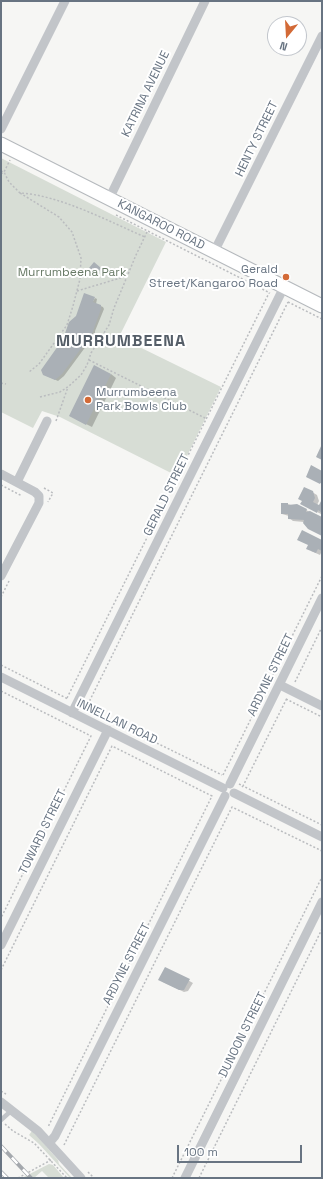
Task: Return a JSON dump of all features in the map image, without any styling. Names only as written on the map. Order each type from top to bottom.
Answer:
[{"type":"street","points":[[1,129],[65,1]]},
{"type":"street","name":"KATRINA AVENUE","points":[[109,199],[205,1]]},
{"type":"street","name":"HENTY STREET","points":[[214,252],[322,36]]},
{"type":"street","name":"KANGAROO ROAD","points":[[1,144],[214,252],[281,292],[322,305]]},
{"type":"street","name":"GERALD STREET","points":[[72,713],[281,292]]},
{"type":"street","points":[[17,482],[47,421]]},
{"type":"street","points":[[1,474],[35,492],[39,496],[38,503],[1,576]]},
{"type":"street","name":"ARDYNE STREET","points":[[49,1143],[55,1136],[322,598]]},
{"type":"street","name":"INNELLAN ROAD","points":[[1,677],[322,837]]},
{"type":"street","points":[[280,685],[288,695],[322,706]]},
{"type":"street","name":"TOWARD STREET","points":[[1,945],[108,730]]},
{"type":"street","name":"DUNOON STREET","points":[[185,1178],[322,902]]},
{"type":"street","points":[[1,1102],[38,1131],[81,1178]]},
{"type":"lane","points":[[2,1121],[12,1110]]},
{"type":"path","points":[[1,174],[4,172],[15,151]]},
{"type":"path","points":[[1,171],[4,172],[9,182],[20,193],[59,217],[72,232],[81,258],[80,279],[67,326],[39,364],[29,372]]},
{"type":"path","points":[[20,193],[31,193],[55,200],[145,237],[127,276],[109,325],[99,338],[81,375],[60,392],[40,397]]},
{"type":"path","points":[[116,215],[270,293],[281,292],[288,302],[322,319]]},
{"type":"path","points":[[77,291],[127,276]]},
{"type":"path","points":[[67,698],[270,293]]},
{"type":"path","points":[[86,708],[288,302]]},
{"type":"path","points":[[89,360],[216,424]]},
{"type":"path","points":[[1,383],[6,384]]},
{"type":"path","points":[[47,421],[56,422],[69,386]]},
{"type":"path","points":[[1,485],[24,497]]},
{"type":"path","points":[[1,665],[222,775],[322,576]]},
{"type":"path","points":[[243,786],[322,627]]},
{"type":"path","points":[[1,691],[91,736],[1,918]]},
{"type":"path","points":[[288,695],[322,717]]},
{"type":"path","points":[[1,970],[112,746],[212,796],[48,1127]]},
{"type":"path","points":[[64,1145],[232,807],[322,851]]},
{"type":"path","points":[[172,1178],[322,877]]},
{"type":"path","points":[[198,1178],[322,929]]},
{"type":"path","points":[[2,1121],[13,1131],[31,1140],[68,1178]]},
{"type":"path","points":[[18,1178],[51,1160]]},
{"type":"green space","name":"Murrumbeena Park","points":[[1,158],[166,242],[119,337],[221,387],[177,476],[60,417],[42,411],[33,428],[1,412]]},
{"type":"green space","points":[[32,1131],[72,1178],[70,1178],[29,1135]]},
{"type":"green space","points":[[49,1164],[53,1165],[64,1178],[49,1178],[42,1171],[34,1178],[22,1178]]},
{"type":"building","points":[[94,262],[101,268],[97,274],[89,268]]},
{"type":"building","points":[[84,293],[95,297],[93,302],[101,305],[101,309],[92,334],[62,374],[55,380],[43,375],[41,370],[63,339],[69,322],[76,316]]},
{"type":"building","name":"Murrumbeena Park Bowls Club","points":[[94,365],[111,374],[86,425],[69,416]]},
{"type":"building","points":[[322,444],[322,460],[316,457]]},
{"type":"building","points":[[311,465],[322,471],[322,484],[306,477]]},
{"type":"building","points":[[304,487],[313,491],[315,498],[313,502],[319,505],[322,499],[322,513],[318,510],[317,513],[300,504],[302,501],[298,499]]},
{"type":"building","points":[[281,503],[288,503],[288,505],[297,504],[307,509],[306,512],[310,511],[322,517],[322,536],[308,529],[303,523],[304,520],[288,519],[288,514],[281,514]]},
{"type":"building","points":[[302,530],[322,540],[322,551],[318,549],[316,553],[306,549],[308,545],[297,540]]},
{"type":"building","points":[[165,967],[190,979],[184,990],[179,990],[158,980]]},
{"type":"railway","points":[[1,1146],[31,1178]]},
{"type":"railway","points":[[1,1172],[7,1178]]},
{"type":"place","name":"Gerald Street/Kangaroo Road","points":[[286,277]]},
{"type":"place","name":"Murrumbeena Park Bowls Club","points":[[88,400]]},
{"type":"district","name":"MURRUMBEENA","points":[[121,342]]}]
